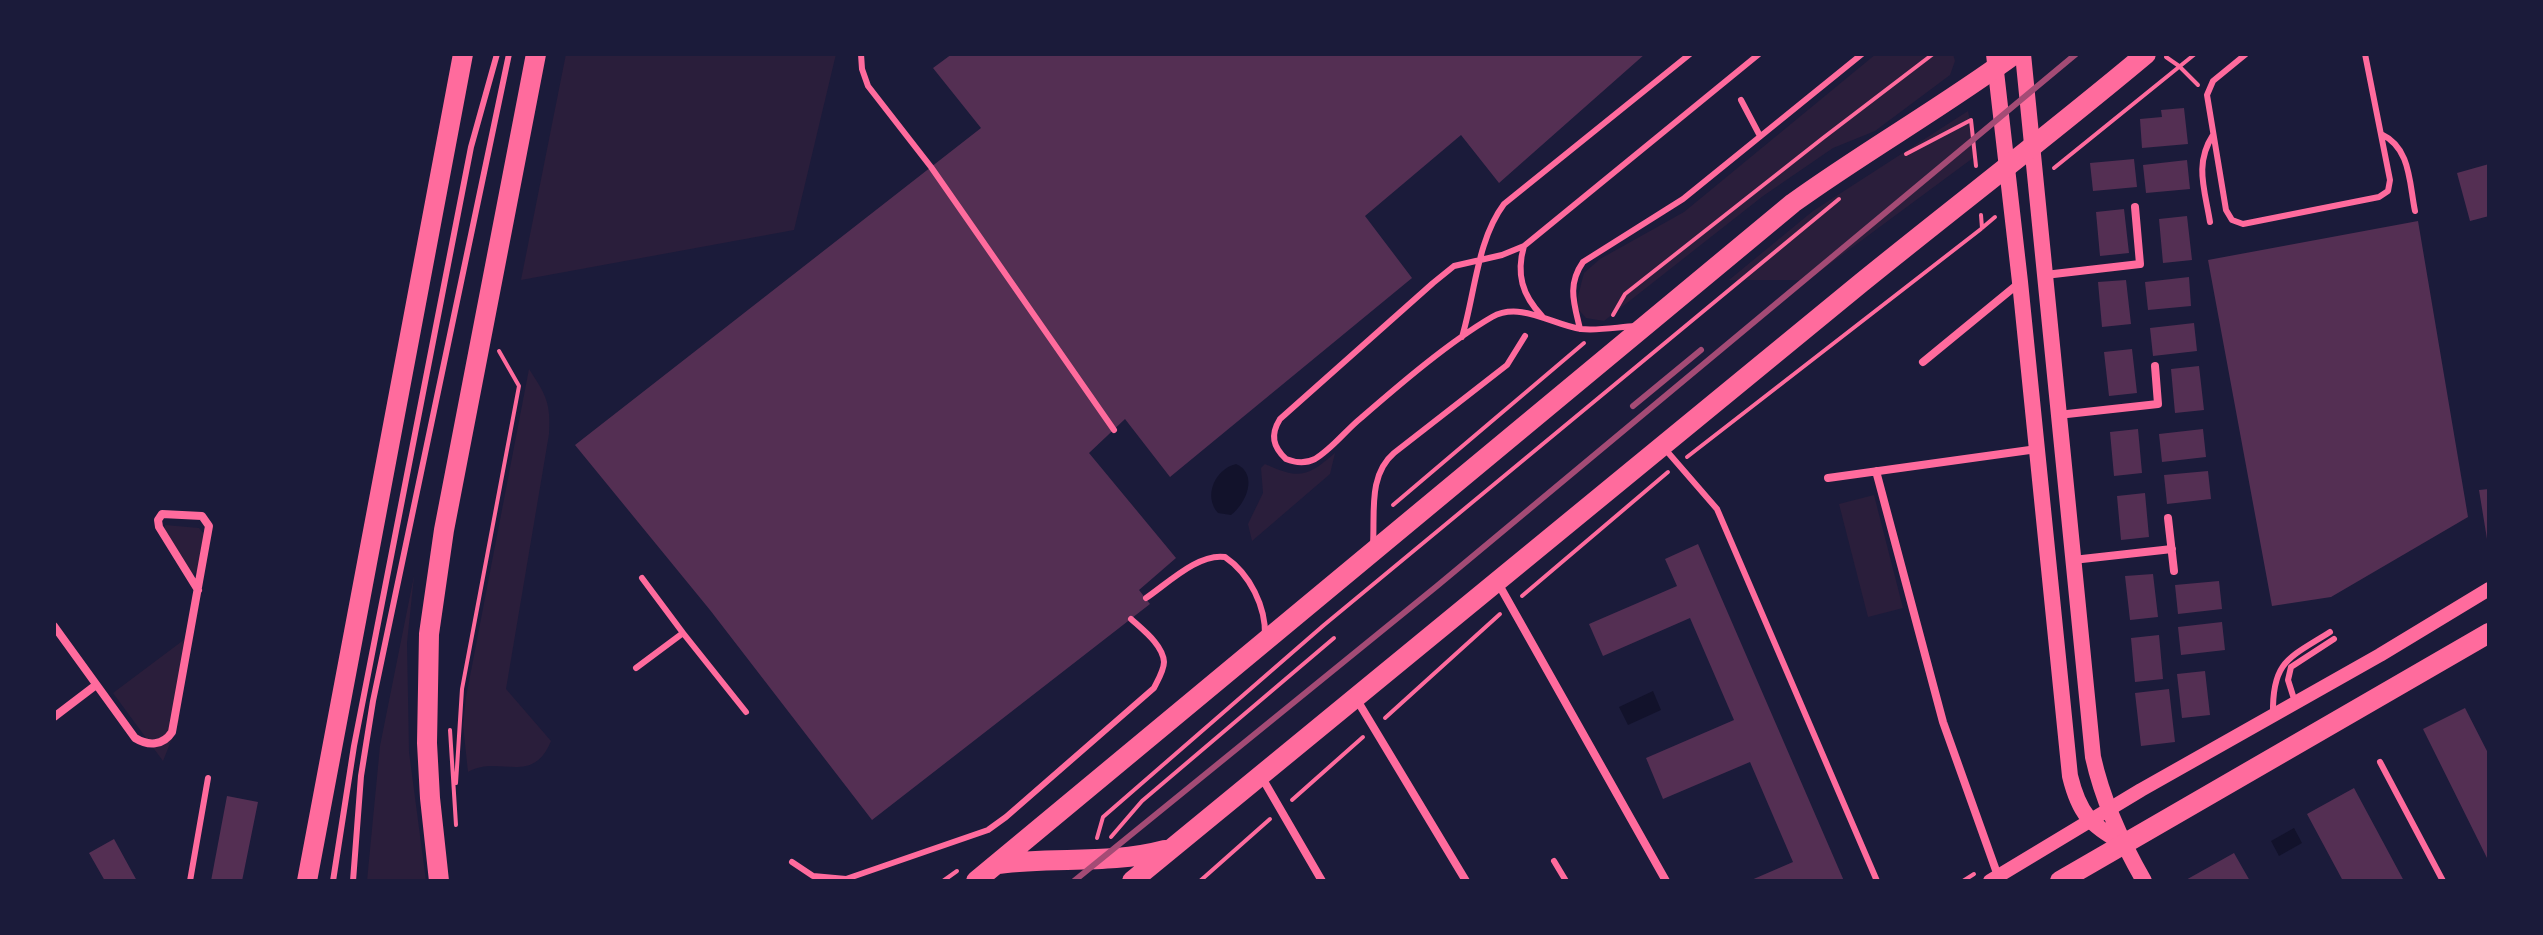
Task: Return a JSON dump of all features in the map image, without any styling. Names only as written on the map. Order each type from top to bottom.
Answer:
[{"type":"main road","points":[[307,881],[463,54]]},
{"type":"main road","points":[[439,881],[427,743],[429,634],[440,555],[536,54]]},
{"type":"main road","points":[[996,865],[1793,203],[1995,61],[2015,54]]},
{"type":"main road","points":[[2023,54],[2093,757],[2108,810],[2144,881]]},
{"type":"main road","points":[[1132,881],[2146,54]]},
{"type":"main road","points":[[1995,61],[2068,764],[2076,797],[2090,822],[2123,843]]},
{"type":"main road","points":[[2060,881],[2489,633]]},
{"type":"main road","points":[[972,872],[996,865],[1034,861],[1136,857],[1172,848]]},
{"type":"street","points":[[2044,275],[2140,264],[2135,207]]},
{"type":"street","points":[[1923,362],[2020,282]]},
{"type":"street","points":[[2058,415],[2158,404],[2155,366]]},
{"type":"street","points":[[1828,478],[2037,449]]},
{"type":"street","points":[[1876,471],[1943,722],[1994,879],[2489,589]]},
{"type":"street","points":[[54,626],[135,738],[153,743],[164,741],[172,732],[198,590],[209,529],[208,521],[202,516],[162,514],[158,520],[159,527],[198,590]]},
{"type":"street","points":[[2168,518],[2174,571]]},
{"type":"street","points":[[2073,560],[2172,549]]},
{"type":"street","points":[[1498,582],[1666,881]]},
{"type":"street","points":[[54,717],[96,685]]},
{"type":"street","points":[[1356,699],[1466,881]]},
{"type":"street","points":[[1260,776],[1322,881]]},
{"type":"lane","points":[[333,881],[354,746],[471,147],[497,54]]},
{"type":"lane","points":[[353,881],[361,776],[373,701],[510,54]]},
{"type":"lane","points":[[861,54],[868,86],[931,167],[1114,430]]},
{"type":"lane","points":[[1462,337],[1492,222],[1504,204],[1690,54]]},
{"type":"lane","points":[[1647,326],[1580,329],[1524,313],[1502,313],[1462,337],[1360,418],[1313,460],[1296,463],[1286,459],[1277,449],[1274,431],[1280,419],[1433,283],[1454,266],[1524,246],[1759,54]]},
{"type":"lane","points":[[1580,329],[1572,288],[1583,262],[1683,199],[1862,54]]},
{"type":"lane","points":[[2246,54],[2213,81],[2207,95],[2226,210],[2232,220],[2243,224],[2384,195],[2390,180],[2365,54]]},
{"type":"lane","points":[[1741,100],[1760,136]]},
{"type":"lane","points":[[2381,134],[2393,140],[2404,155],[2415,211]]},
{"type":"lane","points":[[2210,222],[2201,164],[2203,151],[2213,135]]},
{"type":"lane","points":[[1524,246],[1519,263],[1521,280],[1531,304],[1544,318]]},
{"type":"lane","points":[[1372,550],[1377,474],[1386,460],[1507,365],[1525,336]]},
{"type":"lane","points":[[1663,445],[1717,509],[1877,881]]},
{"type":"lane","points":[[1146,598],[1209,558],[1221,556],[1231,562],[1258,596],[1265,624],[1264,641]]},
{"type":"lane","points":[[642,578],[746,712]]},
{"type":"lane","points":[[792,862],[807,874],[825,879],[846,879],[988,830],[1154,688],[1164,666],[1154,641],[1131,619]]},
{"type":"lane","points":[[636,668],[683,633]]},
{"type":"lane","points":[[2273,717],[2274,682],[2282,666],[2300,651],[2332,636],[2291,667],[2288,680],[2296,704]]},
{"type":"lane","points":[[2380,762],[2443,881]]},
{"type":"lane","points":[[190,881],[208,778]]},
{"type":"lane","points":[[1554,861],[1566,881]]},
{"type":"lane","points":[[862,881],[872,872]]},
{"type":"path","points":[[1374,521],[1576,348],[1605,328],[1625,294],[1933,54]]},
{"type":"path","points":[[2160,54],[2179,66],[2207,95]]},
{"type":"path","points":[[1906,155],[1971,120]]},
{"type":"path","points":[[1091,861],[1103,817],[1324,625],[1845,193]]},
{"type":"path","points":[[1200,881],[1511,605],[1678,464],[1982,228]]},
{"type":"path","points":[[449,728],[455,789],[459,769],[462,689],[519,386],[497,349],[494,364]]},
{"type":"path","points":[[1091,861],[1142,801],[1334,638]]},
{"type":"path","points":[[943,881],[972,872]]},
{"type":"shaded area","points":[[566,54],[836,54],[794,230],[521,280]]},
{"type":"shaded area","points":[[1876,54],[1953,54],[1955,61],[1950,75],[1875,131],[1833,148],[1763,196],[1604,321],[1586,318],[1578,309],[1584,273],[1600,259],[1684,212]]},
{"type":"shaded area","points":[[1968,111],[1977,155],[1808,280],[1729,280],[1813,211]]},
{"type":"shaded area","points":[[529,369],[546,400],[549,434],[506,689],[551,741],[534,763],[514,767],[480,767],[468,772],[463,725],[466,697]]},
{"type":"shaded area","points":[[1335,453],[1330,474],[1252,541],[1248,524],[1263,493],[1261,468],[1265,464],[1302,474]]},
{"type":"shaded area","points":[[1236,464],[1247,475],[1248,489],[1231,515],[1218,513],[1212,499],[1214,484],[1222,471]]},
{"type":"shaded area","points":[[1874,495],[1903,608],[1868,617],[1839,504]]},
{"type":"shaded area","points":[[165,525],[199,528],[207,538],[201,569],[190,576],[164,536]]},
{"type":"shaded area","points":[[414,576],[407,643],[409,752],[426,881],[367,881],[380,746]]},
{"type":"shaded area","points":[[185,639],[179,721],[163,761],[113,693]]},
{"type":"shaded area","points":[[1653,691],[1661,710],[1628,725],[1619,707]]},
{"type":"shaded area","points":[[2294,828],[2302,843],[2279,856],[2271,841]]},
{"type":"building","points":[[952,54],[1645,54],[1499,183],[1461,135],[1365,216],[1412,278],[1170,477],[1125,419],[1089,453],[1176,558],[1139,590],[1150,604],[872,820],[710,610],[575,445],[981,128],[933,68]]},
{"type":"building","points":[[2184,108],[2188,144],[2142,148],[2140,119],[2162,117],[2161,110]]},
{"type":"building","points":[[2134,159],[2137,187],[2093,191],[2090,163]]},
{"type":"building","points":[[2187,160],[2190,189],[2146,193],[2143,165]]},
{"type":"building","points":[[2489,164],[2489,216],[2470,221],[2457,173]]},
{"type":"building","points":[[2124,209],[2129,253],[2100,256],[2096,212]]},
{"type":"building","points":[[2187,216],[2192,260],[2163,263],[2159,219]]},
{"type":"building","points":[[2418,221],[2468,517],[2331,597],[2272,606],[2208,260]]},
{"type":"building","points":[[2189,277],[2191,306],[2148,310],[2145,282]]},
{"type":"building","points":[[2126,280],[2131,324],[2102,327],[2098,282]]},
{"type":"building","points":[[2194,323],[2197,351],[2153,356],[2150,328]]},
{"type":"building","points":[[2132,349],[2137,393],[2109,396],[2104,352]]},
{"type":"building","points":[[2199,366],[2204,410],[2175,413],[2171,369]]},
{"type":"building","points":[[2138,429],[2142,473],[2114,476],[2110,432]]},
{"type":"building","points":[[2203,429],[2206,457],[2162,462],[2159,434]]},
{"type":"building","points":[[2208,471],[2211,499],[2167,504],[2164,475]]},
{"type":"building","points":[[2489,489],[2489,538],[2487,539],[2479,490]]},
{"type":"building","points":[[2145,493],[2149,537],[2121,540],[2117,496]]},
{"type":"building","points":[[1698,544],[1844,881],[1749,881],[1793,862],[1750,762],[1663,799],[1646,758],[1734,720],[1690,618],[1603,656],[1589,624],[1677,586],[1665,559]]},
{"type":"building","points":[[2153,574],[2158,617],[2130,620],[2125,576]]},
{"type":"building","points":[[2219,581],[2222,609],[2178,614],[2175,585]]},
{"type":"building","points":[[2222,622],[2225,650],[2181,655],[2178,627]]},
{"type":"building","points":[[2159,635],[2163,679],[2135,682],[2131,638]]},
{"type":"building","points":[[2205,671],[2210,715],[2182,718],[2177,674]]},
{"type":"building","points":[[2169,689],[2175,742],[2141,746],[2135,693]]},
{"type":"building","points":[[2465,708],[2489,755],[2489,862],[2423,729]]},
{"type":"building","points":[[2354,788],[2404,881],[2343,881],[2307,814]]},
{"type":"building","points":[[227,796],[258,802],[242,881],[211,881]]},
{"type":"building","points":[[114,839],[137,881],[105,881],[89,853]]},
{"type":"building","points":[[2234,853],[2250,881],[2184,881]]},
{"type":"railway","points":[[1074,881],[1437,586],[2076,54]]},
{"type":"railway","points":[[1633,406],[1701,350]]}]
